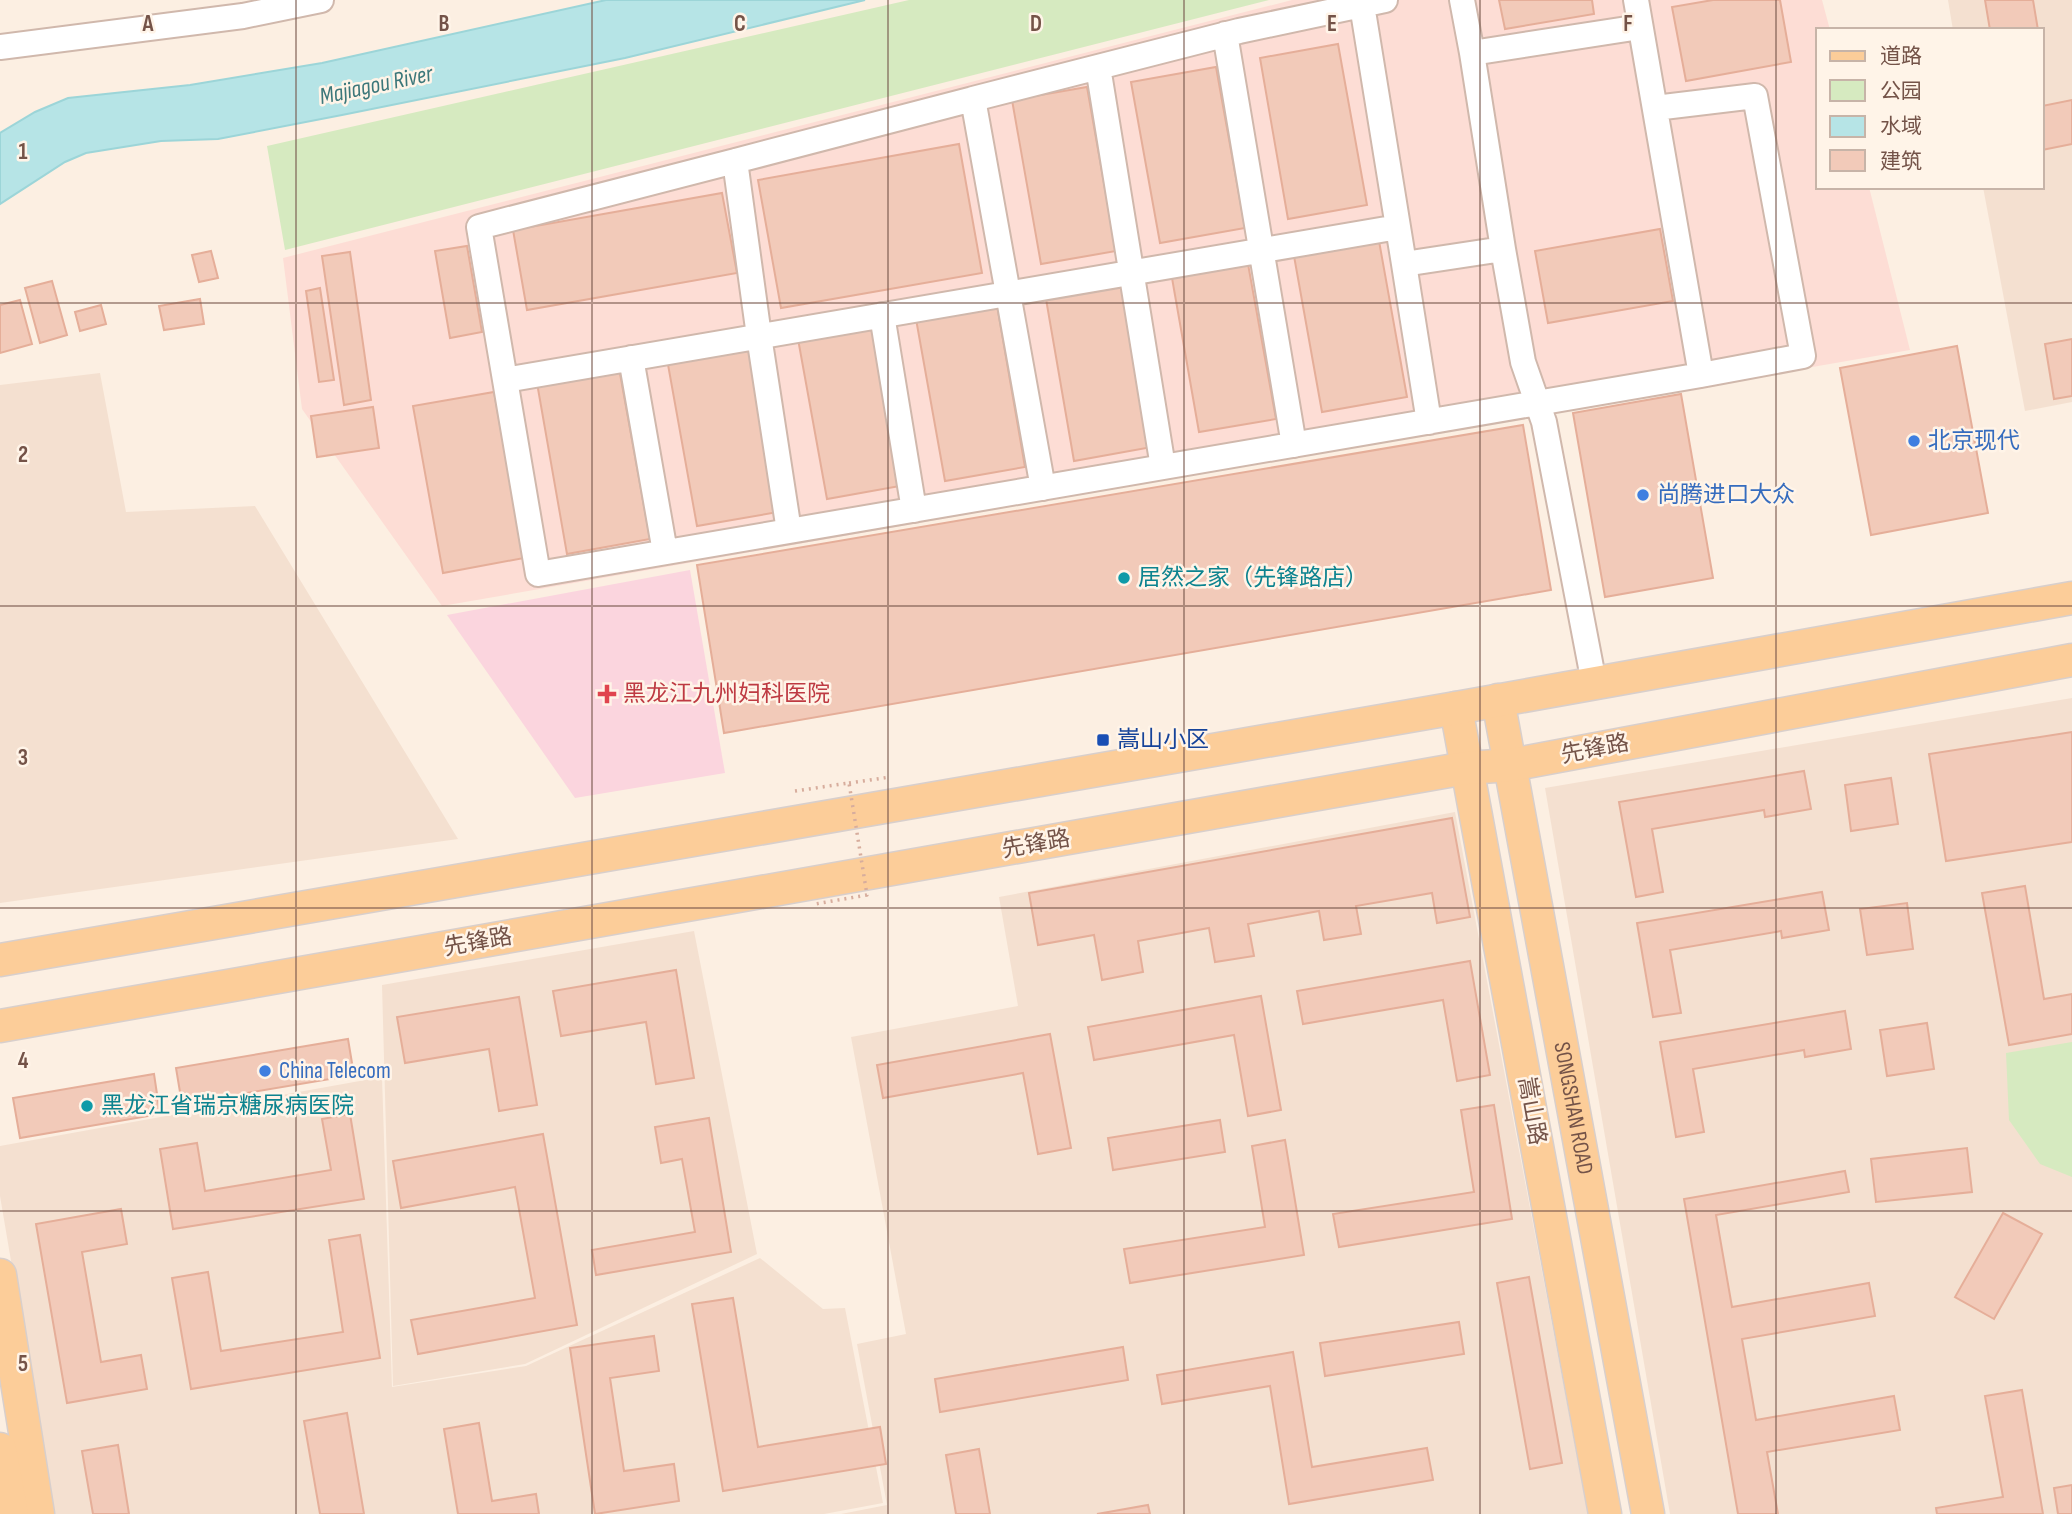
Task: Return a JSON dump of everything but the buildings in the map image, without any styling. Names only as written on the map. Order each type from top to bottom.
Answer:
[{"type":"main road","points":[[0,960],[1456,708],[2072,598]]},
{"type":"main road","name":"先锋路","points":[[0,1026],[1466,768],[1511,765],[2072,660]]},
{"type":"main road","name":"SONGSHAN ROAD","points":[[1498,700],[1648,1514]]},
{"type":"main road","name":"嵩山路","points":[[1456,708],[1605,1514]]},
{"type":"main road","points":[[0,1275],[38,1514]]},
{"type":"main road","points":[[0,1449],[12,1514]]},
{"type":"street","points":[[0,47],[243,16],[321,0]]},
{"type":"street","points":[[1462,0],[1523,362],[1544,422],[1594,683]]},
{"type":"street","points":[[1636,0],[1701,375]]},
{"type":"street","points":[[1429,422],[1398,227],[1373,2],[1225,34],[479,227],[538,574],[1429,422],[1803,356],[1755,96],[1654,108]]},
{"type":"street","points":[[1472,53],[1640,27]]},
{"type":"street","points":[[1225,34],[1294,445]]},
{"type":"street","points":[[1098,67],[1163,467]]},
{"type":"street","points":[[973,99],[1043,488]]},
{"type":"street","points":[[735,161],[789,531]]},
{"type":"street","points":[[505,380],[1398,227]]},
{"type":"street","points":[[1404,264],[1503,249]]},
{"type":"street","points":[[882,315],[914,510]]},
{"type":"street","points":[[631,358],[665,552]]},
{"type":"path","points":[[795,791],[890,778]]},
{"type":"path","points":[[815,904],[867,895],[849,783]]},
{"type":"shaded area","points":[[1292,0],[1822,0],[1829,28],[1816,28],[1816,189],[1870,189],[1910,350],[442,606],[302,409],[283,258]]},
{"type":"shaded area","points":[[1948,0],[2072,0],[2072,402],[2025,411],[1983,189],[2044,189],[2044,28],[1953,28]]},
{"type":"shaded area","points":[[100,373],[126,512],[255,506],[458,839],[0,903],[0,385]]},
{"type":"shaded area","name":"黑龙江九州妇科医院","points":[[690,570],[725,773],[575,798],[447,615]]},
{"type":"shaded area","points":[[2072,698],[2072,1514],[1670,1514],[1545,788]]},
{"type":"shaded area","points":[[1455,812],[1588,1514],[841,1514],[887,1505],[857,1344],[906,1334],[851,1037],[1018,1006],[999,897]]},
{"type":"shaded area","points":[[694,931],[757,1254],[525,1364],[393,1386],[382,985]]},
{"type":"shaded area","points":[[382,1077],[392,1387],[526,1366],[760,1258],[823,1309],[845,1308],[883,1503],[824,1514],[54,1514],[0,1196],[0,1146]]},
{"type":"green space","points":[[909,0],[1269,0],[285,250],[267,146]]},
{"type":"green space","points":[[2072,1042],[2072,1177],[2040,1164],[2009,1120],[2006,1053]]},
{"type":"water","name":"Majiagou River","points":[[606,0],[865,0],[625,58],[342,115],[218,139],[161,141],[86,153],[65,162],[0,204],[0,133],[35,112],[68,98],[190,85],[322,63]]},
{"type":"place","name":"北京现代","points":[[1914,441]]},
{"type":"place","name":"尚腾进口大众","points":[[1643,495]]},
{"type":"place","name":"居然之家（先锋路店）","points":[[1124,578]]},
{"type":"place","name":"黑龙江九州妇科医院","points":[[607,694]]},
{"type":"place","name":"嵩山小区","points":[[1103,740]]},
{"type":"place","name":"China Telecom","points":[[265,1071]]},
{"type":"place","name":"黑龙江省瑞京糖尿病医院","points":[[87,1106]]}]
